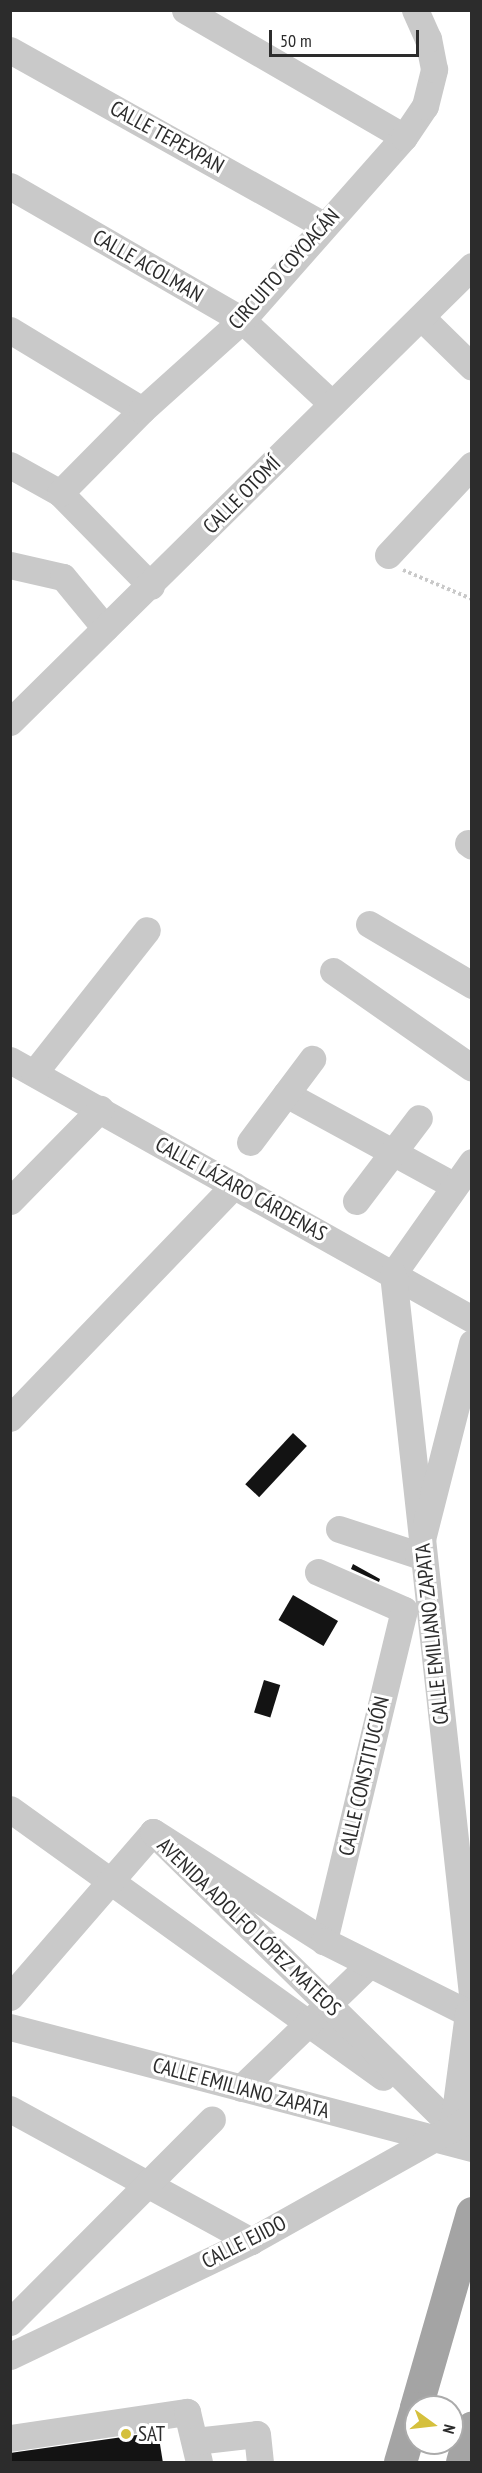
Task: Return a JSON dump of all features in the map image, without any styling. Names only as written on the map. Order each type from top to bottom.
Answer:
[{"type":"main road","points":[[420,2395],[471,2213]]},
{"type":"main road","points":[[462,2463],[471,2427]]},
{"type":"street","points":[[185,10],[404,137]]},
{"type":"street","name":"CIRCUITO COYOACÁN","points":[[60,493],[142,411],[242,320],[323,225],[404,137],[425,106],[434,69],[428,39],[415,10]]},
{"type":"street","name":"CALLE TEPEXPAN","points":[[10,50],[323,225]]},
{"type":"street","name":"CALLE ACOLMAN","points":[[10,186],[242,320],[332,404]]},
{"type":"street","name":"CALLE OTOMÍ","points":[[10,722],[151,586],[471,266]]},
{"type":"street","points":[[421,317],[471,367]]},
{"type":"street","points":[[10,330],[142,411]]},
{"type":"street","points":[[10,465],[60,493],[151,586]]},
{"type":"street","points":[[388,555],[471,465]]},
{"type":"street","points":[[10,565],[63,577],[105,628]]},
{"type":"street","points":[[369,924],[471,984]]},
{"type":"street","points":[[34,1073],[147,930]]},
{"type":"street","points":[[333,971],[471,1068]]},
{"type":"street","points":[[250,1142],[312,1059]]},
{"type":"street","name":"CALLE LÁZARO CÁRDENAS","points":[[10,1060],[471,1318]]},
{"type":"street","points":[[286,1094],[455,1186]]},
{"type":"street","points":[[10,1201],[100,1109]]},
{"type":"street","points":[[356,1201],[419,1118]]},
{"type":"street","points":[[393,1274],[471,1162]]},
{"type":"street","points":[[10,1418],[234,1185]]},
{"type":"street","name":"CALLE EMILIANO ZAPATA","points":[[393,1274],[470,2007],[460,2131],[471,2148]]},
{"type":"street","points":[[339,1529],[420,1548],[471,1342]]},
{"type":"street","name":"CALLE CONSTITUCIÓN","points":[[318,1572],[404,1610],[324,1941]]},
{"type":"street","name":"AVENIDA ADOLFO LÓPEZ MATEOS","points":[[10,1809],[460,2131]]},
{"type":"street","points":[[10,1996],[153,1832]]},
{"type":"street","name":"AVENIDA ADOLFO LÓPEZ MATEOS","points":[[153,1832],[324,1941],[369,1965],[470,2007]]},
{"type":"street","name":"AVENIDA ADOLFO LÓPEZ MATEOS","points":[[153,1832],[460,2131]]},
{"type":"street","points":[[241,2088],[369,1965]]},
{"type":"street","name":"CALLE EMILIANO ZAPATA","points":[[10,2027],[241,2088],[460,2131]]},
{"type":"street","points":[[10,2109],[250,2241]]},
{"type":"street","points":[[10,2322],[212,2119]]},
{"type":"street","name":"CALLE EJIDO","points":[[10,2356],[250,2241],[460,2131]]},
{"type":"street","points":[[10,2438],[187,2412],[197,2452],[257,2434],[260,2463]]},
{"type":"path","points":[[388,555],[396,567],[471,599]]},
{"type":"building","points":[[293,1433],[307,1446],[259,1497],[245,1484]]},
{"type":"building","points":[[353,1564],[380,1579],[379,1582],[351,1569]]},
{"type":"building","points":[[293,1595],[338,1621],[324,1646],[278,1620]]},
{"type":"building","points":[[264,1680],[280,1685],[270,1717],[254,1713]]},
{"type":"building","name":"SAT","points":[[158,2432],[163,2463],[10,2463],[10,2453]]},
{"type":"place","name":"SAT","points":[[126,2434]]}]
